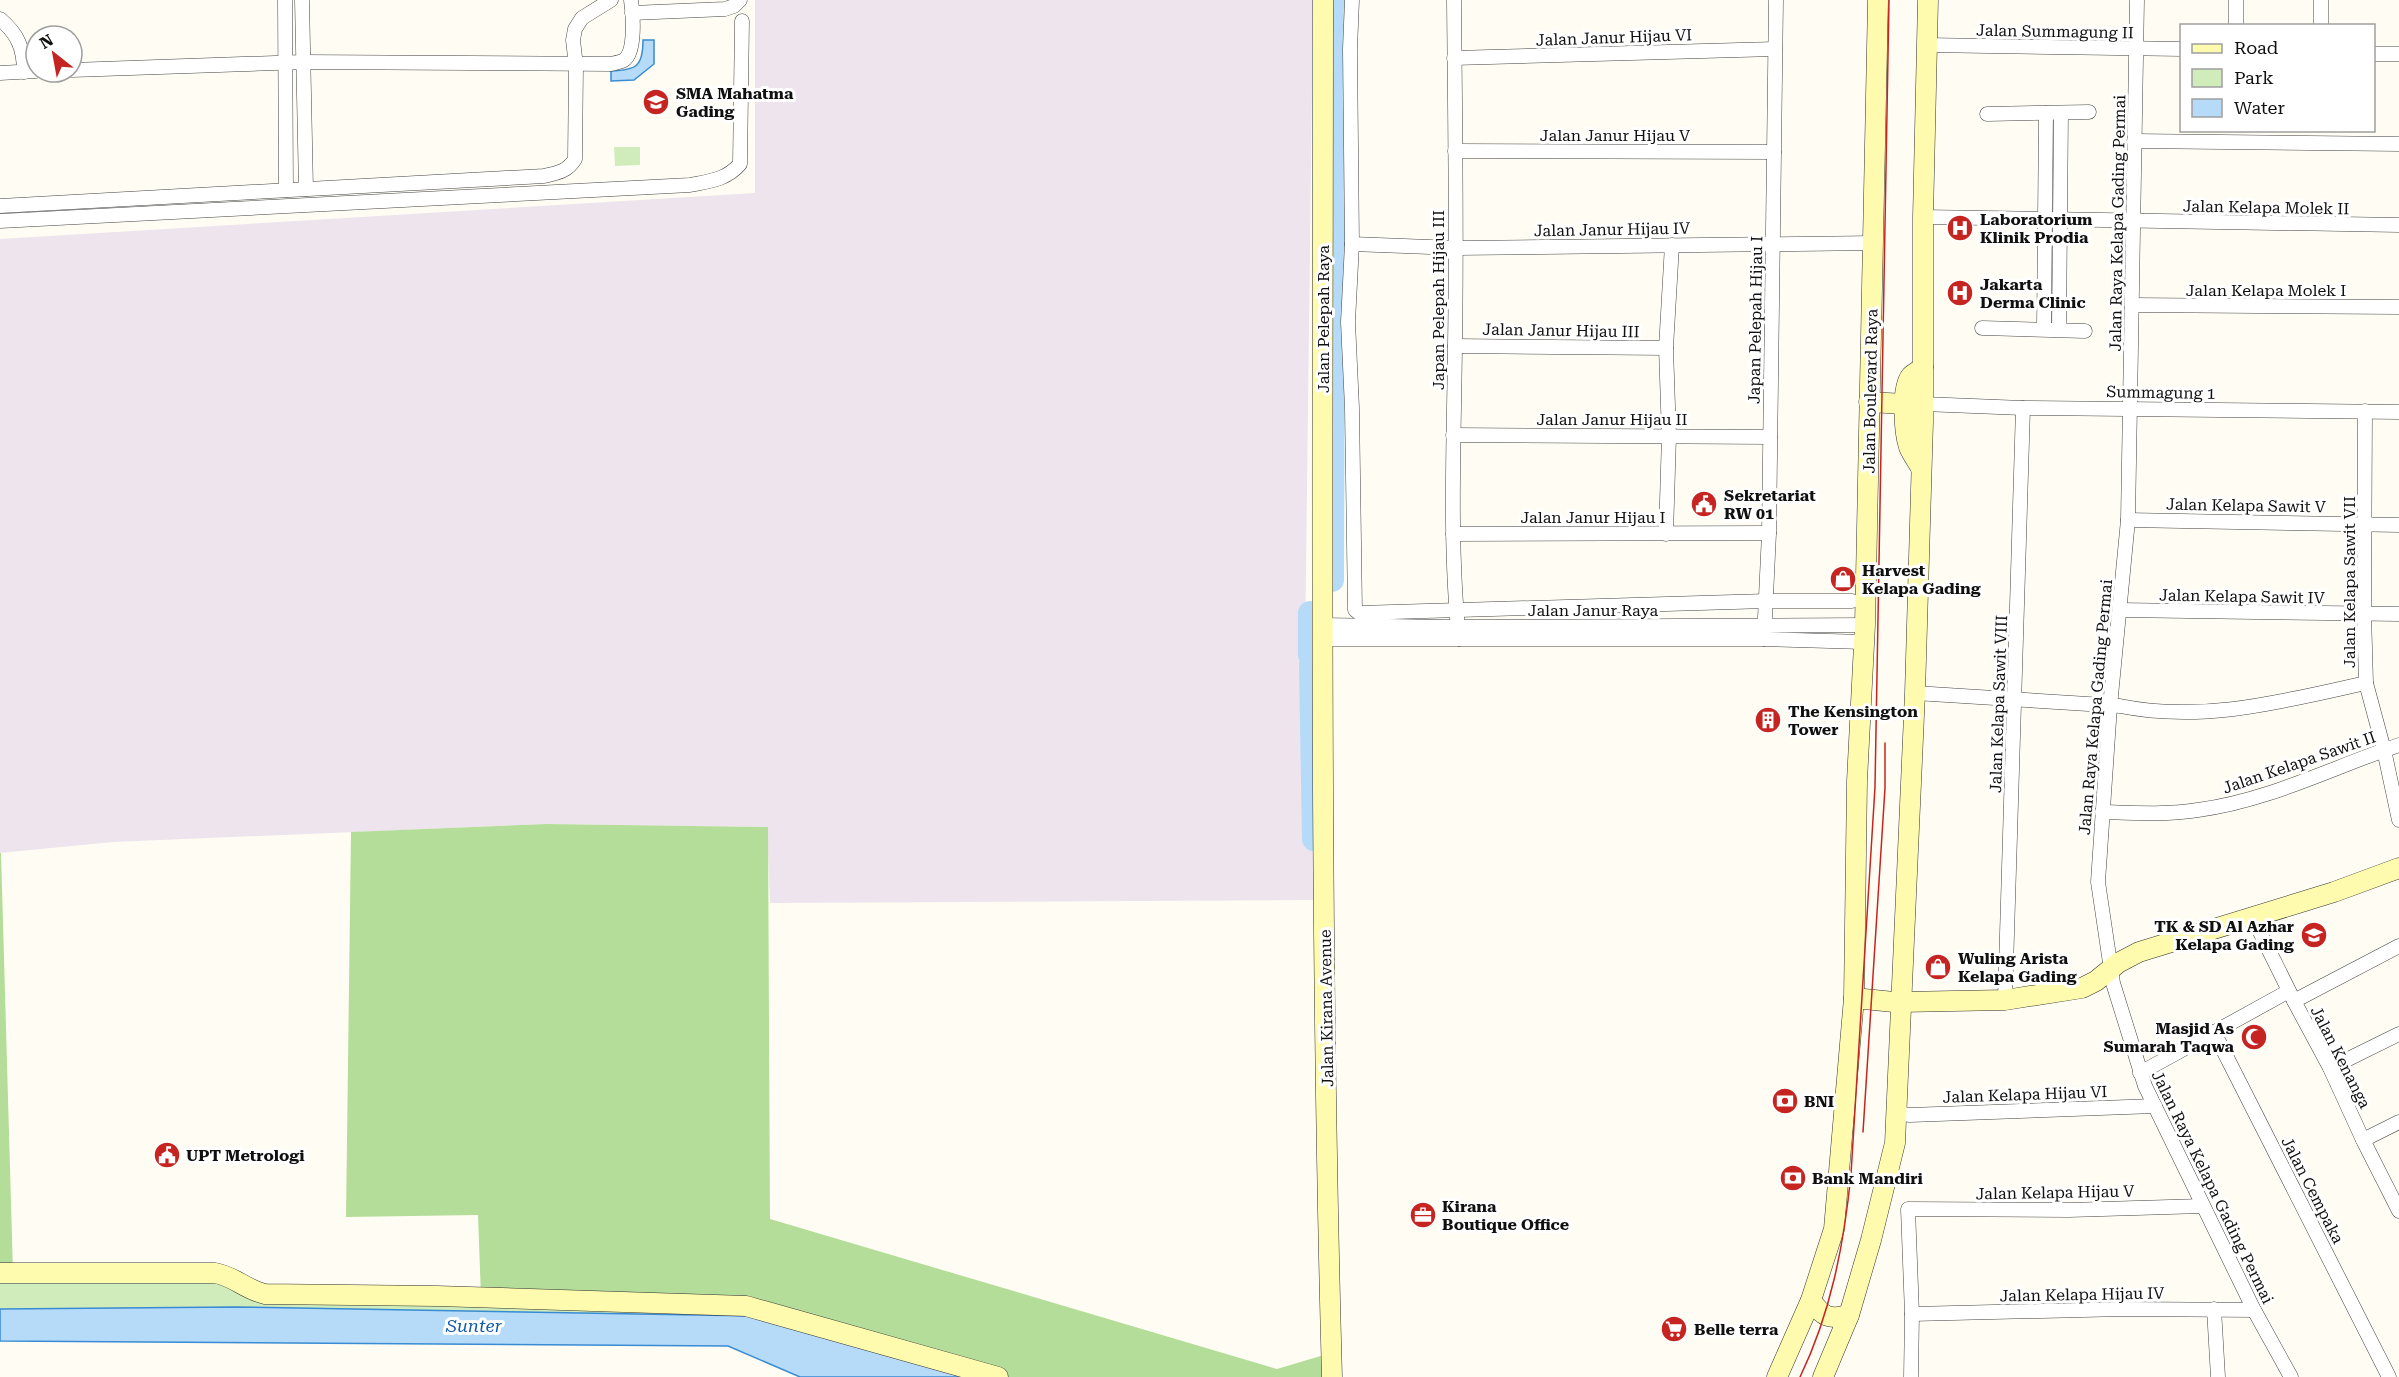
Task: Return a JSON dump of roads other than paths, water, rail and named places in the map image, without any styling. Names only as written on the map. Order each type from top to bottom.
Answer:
[{"type":"main road","name":"Jalan Pelepah Raya","points":[[1322,632],[1323,0]]},
{"type":"main road","name":"Jalan Boulevard Raya","points":[[1777,1377],[1811,1300],[1834,1229],[1854,998],[1857,781],[1865,634],[1878,0]]},
{"type":"main road","points":[[1823,1377],[1849,1315],[1871,1240],[1894,1143],[1900,1032],[1898,1002],[1904,979],[1922,468],[1914,404],[1923,368],[1923,217],[1928,0]]},
{"type":"main road","points":[[1869,402],[1914,404]]},
{"type":"main road","name":"Jalan Kirana Avenue","points":[[1322,632],[1327,1198],[1332,1377]]},
{"type":"main road","points":[[1854,998],[1898,1002],[2005,1000],[2082,988],[2139,951],[2253,918],[2399,868]]},
{"type":"main road","points":[[0,1273],[215,1273],[226,1275],[253,1292],[265,1294],[437,1296],[746,1306],[998,1377]]},
{"type":"main road","points":[[1811,1300],[1820,1312],[1835,1318],[1849,1315]]},
{"type":"street","points":[[285,0],[286,190]]},
{"type":"street","points":[[302,0],[306,189]]},
{"type":"street","points":[[0,206],[544,176],[560,173],[571,166],[575,159],[576,66],[573,40],[575,29],[582,18],[611,0]]},
{"type":"street","points":[[84,70],[303,62],[576,66],[610,64],[623,60],[629,55],[632,46],[632,6],[725,9],[734,6],[740,0]]},
{"type":"street","name":"Jalan Pelepah Raya","points":[[1352,0],[1350,49],[1352,244],[1348,322],[1352,408],[1353,606],[1359,613],[1454,608]]},
{"type":"street","name":"Japan Pelepah Hijau III","points":[[1454,0],[1456,248],[1454,633]]},
{"type":"street","name":"Japan Pelepah Hijau I","points":[[1764,639],[1769,533],[1776,0]]},
{"type":"street","name":"Jalan Raya Kelapa Gading Permai","points":[[2137,0],[2128,520],[2110,706],[2098,882],[2110,969],[2140,1073],[2253,1310],[2291,1377]]},
{"type":"street","points":[[2236,0],[2236,24]]},
{"type":"street","points":[[2321,0],[2321,24]]},
{"type":"street","points":[[0,19],[11,28],[24,56]]},
{"type":"street","points":[[0,221],[690,185],[720,179],[732,173],[741,164],[742,21]]},
{"type":"street","name":"Jalan Summagung II","points":[[1928,45],[2180,50]]},
{"type":"street","name":"Jalan Janur Hijau VI","points":[[1454,58],[1775,49]]},
{"type":"street","points":[[2375,54],[2399,54]]},
{"type":"street","points":[[0,73],[24,72]]},
{"type":"street","points":[[1987,114],[2089,112]]},
{"type":"street","points":[[2044,329],[2046,113]]},
{"type":"street","points":[[2059,329],[2061,113]]},
{"type":"street","points":[[2134,141],[2399,144]]},
{"type":"street","name":"Jalan Janur Hijau V","points":[[1455,151],[1774,152]]},
{"type":"street","name":"Jalan Kelapa Molek II","points":[[1923,217],[2399,225]]},
{"type":"street","name":"Jalan Janur Hijau IV","points":[[1352,244],[1456,248],[1874,243]]},
{"type":"street","points":[[1666,534],[1669,436],[1666,348],[1672,245]]},
{"type":"street","name":"Jalan Kelapa Molek I","points":[[2132,305],[2399,307]]},
{"type":"street","points":[[1982,328],[2085,331]]},
{"type":"street","name":"Jalan Janur Hijau III","points":[[1455,346],[1666,348]]},
{"type":"street","name":"Summagung 1","points":[[1914,404],[2023,408],[2130,407],[2399,412]]},
{"type":"street","name":"Jalan Kelapa Sawit VIII","points":[[2005,1000],[2023,408]]},
{"type":"street","name":"Jalan Kelapa Sawit VII","points":[[2365,411],[2366,682],[2399,820]]},
{"type":"street","name":"Jalan Janur Hijau II","points":[[1454,435],[1770,437]]},
{"type":"street","name":"Jalan Kelapa Sawit V","points":[[2128,520],[2399,525]]},
{"type":"street","name":"Jalan Janur Hijau I","points":[[1454,534],[1769,533]]},
{"type":"street","points":[[1454,608],[1851,601]]},
{"type":"street","name":"Jalan Kelapa Sawit IV","points":[[2120,610],[2399,614]]},
{"type":"street","name":"Jalan Janur Raya","points":[[1454,633],[1764,625],[1865,634]]},
{"type":"street","name":"Jalan Janur Raya","points":[[1322,632],[1764,639],[1865,634]]},
{"type":"street","points":[[1915,693],[2110,706],[2170,713],[2233,711],[2260,707],[2366,682]]},
{"type":"street","name":"Jalan Kelapa Sawit II","points":[[2102,812],[2197,811],[2228,805],[2399,745]]},
{"type":"street","name":"Jalan Kenanga","points":[[2253,918],[2291,996],[2330,1068],[2399,1211]]},
{"type":"street","points":[[2140,1073],[2214,1032],[2399,946]]},
{"type":"street","name":"Jalan Cempaka","points":[[2214,1032],[2389,1377]]},
{"type":"street","points":[[2330,1068],[2399,1034]]},
{"type":"street","name":"Jalan Kelapa Hijau VI","points":[[1896,1113],[1910,1115],[2155,1106]]},
{"type":"street","points":[[2363,1140],[2399,1122]]},
{"type":"street","name":"Jalan Kelapa Hijau V","points":[[1912,1314],[1908,1209],[2069,1210],[2204,1206]]},
{"type":"street","points":[[2214,1309],[2218,1377]]},
{"type":"street","name":"Jalan Kelapa Hijau IV","points":[[1912,1314],[2253,1310]]},
{"type":"street","points":[[1911,1377],[1912,1314]]},
{"type":"water","points":[[643,40],[654,40],[654,64],[634,80],[611,81],[611,71],[627,70],[636,65],[642,56]]},
{"type":"water","name":"Sunter","points":[[235,1307],[755,1316],[978,1377],[800,1377],[728,1346],[0,1341],[0,1309]]},
{"type":"waterway","points":[[1332,580],[1334,0]]},
{"type":"waterway","points":[[1310,613],[1310,655]]},
{"type":"waterway","points":[[1311,665],[1314,839]]},
{"type":"tram line","points":[[1800,1377],[1828,1303],[1840,1252],[1851,1174],[1875,787],[1889,0]]},
{"type":"tram line","points":[[1863,1132],[1885,788],[1885,743]]},
{"type":"place","name":"SMA Mahatma Gading","points":[[656,102]]},
{"type":"place","name":"Laboratorium Klinik Prodia","points":[[1960,228]]},
{"type":"place","name":"Jakarta Derma Clinic","points":[[1960,293]]},
{"type":"place","name":"Sekretariat RW 01","points":[[1704,504]]},
{"type":"place","name":"Harvest Kelapa Gading","points":[[1843,579]]},
{"type":"place","name":"The Kensington Tower","points":[[1768,720]]},
{"type":"place","name":"TK & SD Al Azhar Kelapa Gading","points":[[2314,935]]},
{"type":"place","name":"Wuling Arista Kelapa Gading","points":[[1938,967]]},
{"type":"place","name":"Masjid As Sumarah Taqwa","points":[[2254,1037]]},
{"type":"place","name":"BNI","points":[[1785,1101]]},
{"type":"place","name":"UPT Metrologi","points":[[167,1155]]},
{"type":"place","name":"Bank Mandiri","points":[[1793,1178]]},
{"type":"place","name":"Kirana Boutique Office","points":[[1423,1215]]},
{"type":"place","name":"Belle terra","points":[[1674,1329]]}]
